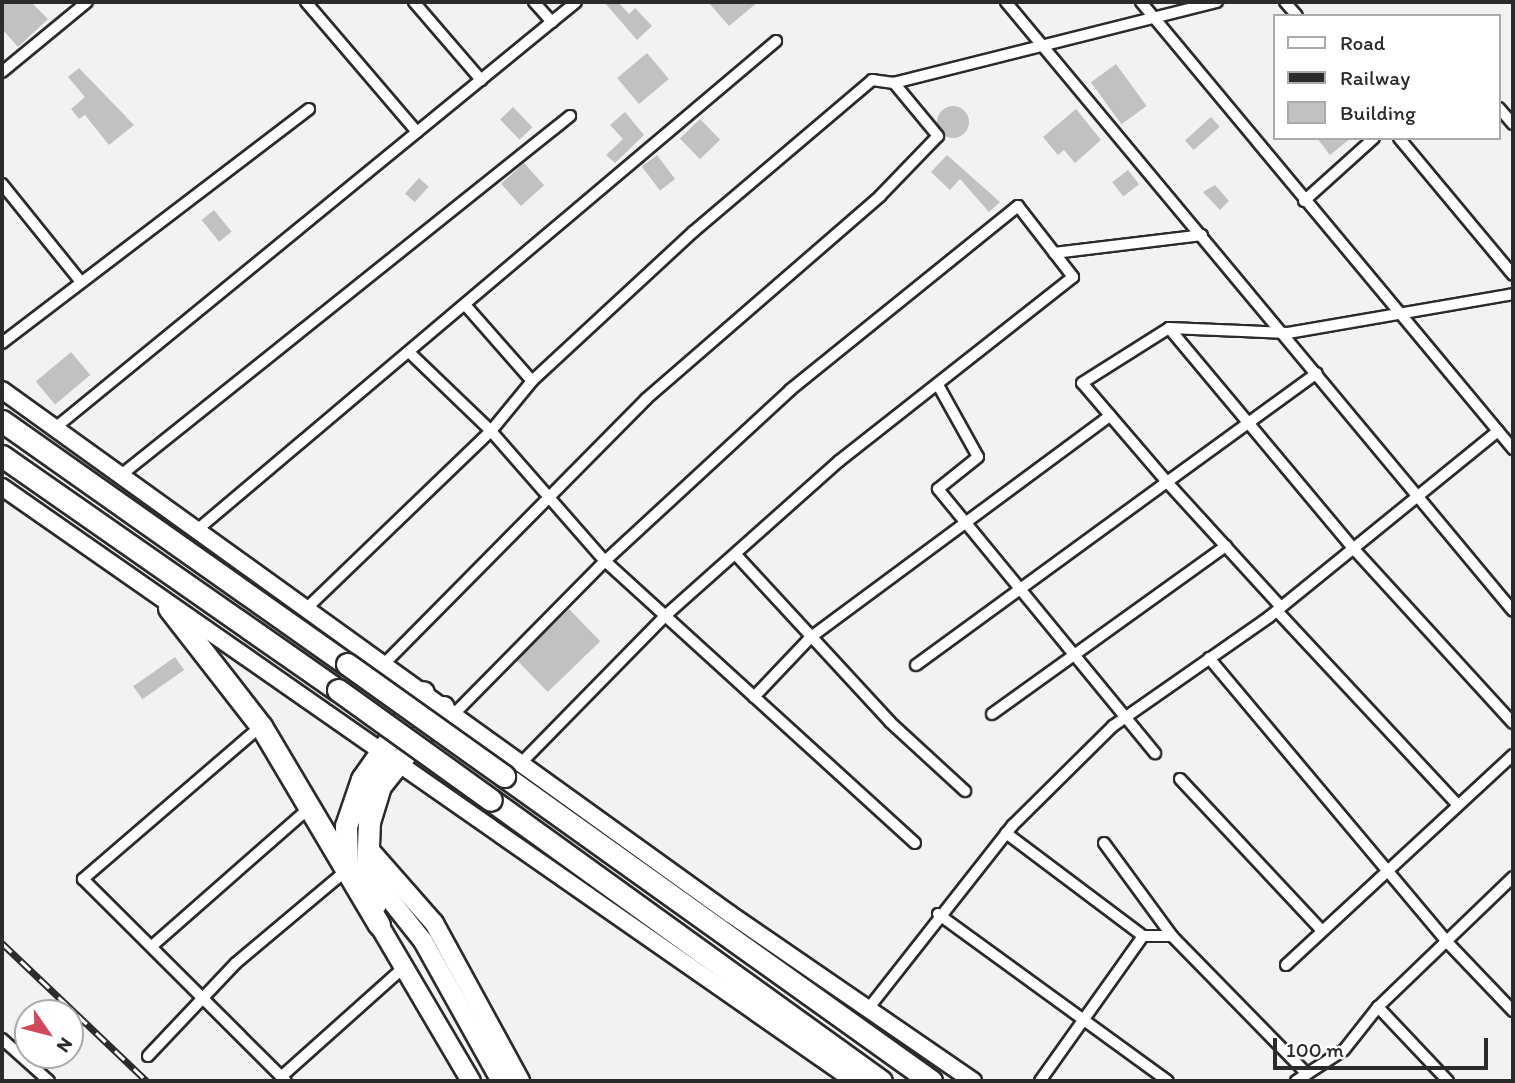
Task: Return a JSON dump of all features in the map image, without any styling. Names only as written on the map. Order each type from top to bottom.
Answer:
[{"type":"highway","points":[[2,421],[931,1081]]},
{"type":"highway","points":[[2,456],[338,690],[881,1081]]},
{"type":"highway","points":[[169,608],[261,726],[357,870],[379,925]]},
{"type":"highway","points":[[357,870],[351,804],[388,758],[424,692]]},
{"type":"highway","points":[[357,870],[368,848],[388,758],[449,710]]},
{"type":"main road","points":[[368,848],[434,923],[520,1081]]},
{"type":"main road","points":[[357,870],[423,941],[500,1081]]},
{"type":"main road","points":[[379,925],[471,1081]]},
{"type":"street","points":[[2,72],[87,2]]},
{"type":"street","points":[[306,2],[418,132]]},
{"type":"street","points":[[414,2],[481,80]]},
{"type":"street","points":[[534,2],[552,22]]},
{"type":"street","points":[[55,428],[576,2]]},
{"type":"street","points":[[1006,2],[1288,333],[1317,373],[1513,611]]},
{"type":"street","points":[[1141,2],[1513,449]]},
{"type":"street","points":[[307,608],[491,431],[533,381],[693,232],[872,80],[894,83],[1152,16],[1217,2]]},
{"type":"street","points":[[197,530],[467,307],[776,41]]},
{"type":"street","points":[[384,664],[646,399],[880,196],[938,136],[894,83]]},
{"type":"street","points":[[2,343],[309,108]]},
{"type":"street","points":[[1501,110],[1513,124]]},
{"type":"street","points":[[121,475],[570,116]]},
{"type":"street","points":[[1304,201],[1372,140]]},
{"type":"street","points":[[1401,140],[1513,275]]},
{"type":"street","points":[[2,184],[81,282]]},
{"type":"street","points":[[449,710],[790,390],[1018,206],[1073,277],[839,461],[738,557],[665,616],[521,763]]},
{"type":"street","points":[[1054,253],[1202,235]]},
{"type":"street","points":[[1457,804],[1279,609],[1082,383],[1169,328],[1288,333],[1395,310],[1513,294]]},
{"type":"street","points":[[467,307],[533,381]]},
{"type":"street","points":[[1169,328],[1353,548],[1513,723]]},
{"type":"street","points":[[411,354],[491,431],[605,561],[915,843]]},
{"type":"street","points":[[916,666],[1317,373]]},
{"type":"street","points":[[939,385],[978,457],[938,489],[1075,652],[1155,753]]},
{"type":"street","points":[[2,390],[521,763],[973,1081]]},
{"type":"street","points":[[754,697],[811,637],[1110,416]]},
{"type":"street","points":[[868,1009],[938,914],[1006,833],[1125,718],[1279,609],[1498,430]]},
{"type":"street","points":[[2,487],[169,608],[854,1081]]},
{"type":"street","points":[[992,714],[1226,546]]},
{"type":"street","points":[[738,557],[811,637],[965,791]]},
{"type":"street","points":[[1209,659],[1447,943],[1513,1011]]},
{"type":"street","points":[[261,726],[83,879],[152,946],[200,1001],[283,1079],[403,968]]},
{"type":"street","points":[[1286,965],[1513,755]]},
{"type":"street","points":[[1180,779],[1322,931]]},
{"type":"street","points":[[152,946],[312,805]]},
{"type":"street","points":[[1006,833],[1143,936],[1172,936]]},
{"type":"street","points":[[1104,843],[1172,936],[1307,1074]]},
{"type":"street","points":[[148,1056],[200,1001],[357,870]]},
{"type":"street","points":[[1296,1081],[1344,1050],[1378,1007],[1513,877]]},
{"type":"street","points":[[938,914],[1168,1081]]},
{"type":"street","points":[[1040,1081],[1143,936]]},
{"type":"street","points":[[1378,1007],[1448,1081]]},
{"type":"street","points":[[2,1039],[49,1081]]},
{"type":"building","points":[[2,2],[31,2],[48,19],[18,47],[2,29]]},
{"type":"building","points":[[604,2],[618,2],[629,14],[635,8],[652,26],[637,40]]},
{"type":"building","points":[[708,2],[758,2],[729,26]]},
{"type":"building","points":[[647,53],[669,79],[639,104],[617,78]]},
{"type":"building","points":[[1116,64],[1147,106],[1121,124],[1091,82]]},
{"type":"building","points":[[79,68],[134,125],[109,145],[85,115],[79,119],[71,109],[85,97],[68,77]]},
{"type":"building","points":[[953,106],[964,111],[969,122],[964,133],[953,138],[942,133],[937,122],[942,111]]},
{"type":"building","points":[[513,107],[532,127],[520,140],[500,120]]},
{"type":"building","points":[[1076,109],[1101,140],[1075,163],[1064,150],[1058,155],[1043,137]]},
{"type":"building","points":[[625,112],[644,135],[615,163],[606,155],[623,139],[610,125]]},
{"type":"building","points":[[1211,117],[1220,127],[1194,150],[1185,140]]},
{"type":"building","points":[[700,119],[720,140],[700,159],[680,138]]},
{"type":"building","points":[[1319,140],[1349,140],[1330,155]]},
{"type":"building","points":[[657,155],[675,179],[660,190],[642,166]]},
{"type":"building","points":[[947,155],[1000,202],[989,212],[960,179],[950,190],[931,172]]},
{"type":"building","points":[[524,163],[544,185],[521,206],[501,184]]},
{"type":"building","points":[[1128,170],[1139,184],[1123,196],[1112,182]]},
{"type":"building","points":[[419,178],[429,187],[415,202],[405,194]]},
{"type":"building","points":[[1215,185],[1229,201],[1220,210],[1203,192]]},
{"type":"building","points":[[214,210],[232,232],[219,242],[202,220]]},
{"type":"building","points":[[71,352],[90,375],[55,405],[36,382]]},
{"type":"building","points":[[569,609],[600,641],[548,692],[516,660]]},
{"type":"building","points":[[175,657],[184,670],[142,699],[133,686]]},
{"type":"railway","points":[[2,943],[147,1081]]}]
